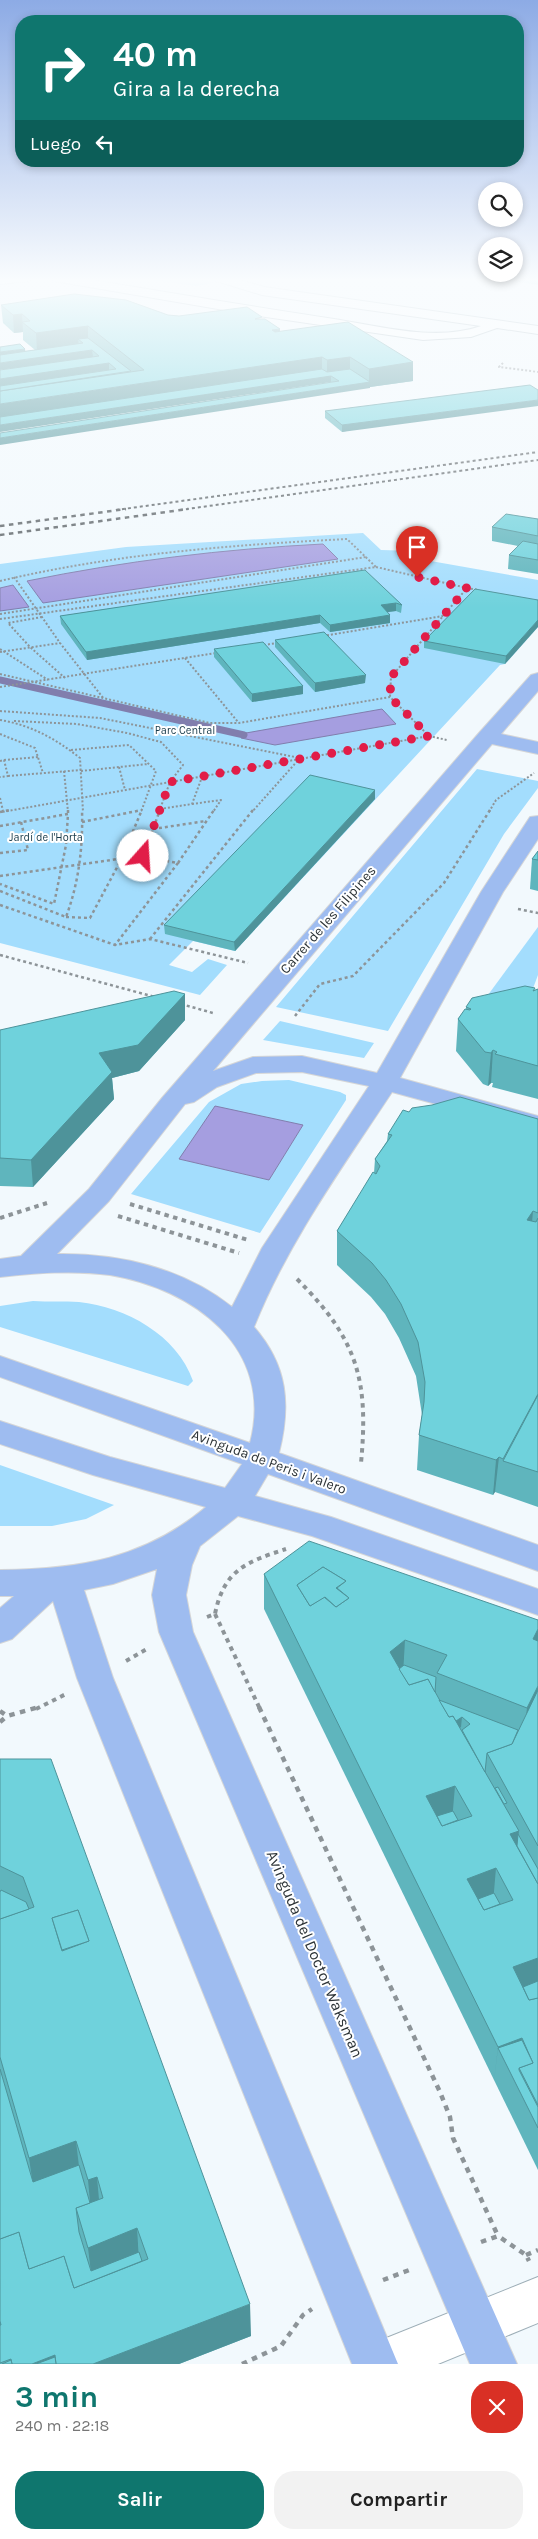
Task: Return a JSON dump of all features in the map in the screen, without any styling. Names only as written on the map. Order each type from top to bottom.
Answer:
[{"type":"main road","name":"Carrer de les Filipines","points":[[30,1264],[99,1195],[171,1104],[538,679]]},
{"type":"main road","points":[[486,737],[538,748]]},
{"type":"main road","points":[[238,1329],[256,1285],[276,1248],[385,1082],[492,892],[538,822]]},
{"type":"main road","name":"Carrer de les Filipines","points":[[171,1104],[208,1082],[253,1065],[302,1064],[385,1082],[538,1124]]},
{"type":"main road","points":[[0,1268],[30,1264],[70,1263],[110,1266],[148,1275],[190,1294],[213,1307],[238,1329],[263,1368],[270,1390],[271,1412],[269,1435],[262,1458],[249,1481],[231,1503],[186,1540],[150,1558],[113,1571],[57,1582],[0,1582]]},
{"type":"main road","name":"Avinguda de Peris i Valero","points":[[0,1366],[538,1558]]},
{"type":"main road","points":[[0,1432],[104,1467],[327,1529],[538,1602]]},
{"type":"main road","name":"Avinguda del Doctor Waksman","points":[[186,1540],[171,1574],[168,1602],[176,1632],[445,2256],[490,2348]]},
{"type":"main road","points":[[0,1629],[57,1582]]},
{"type":"main road","points":[[57,1582],[376,2364]]},
{"type":"street","points":[[381,2364],[490,2348],[538,2300]]},
{"type":"path","points":[[0,581],[136,556],[283,542],[347,539],[376,567]]},
{"type":"path","points":[[0,614],[366,557]]},
{"type":"path","points":[[0,619],[376,567],[485,591]]},
{"type":"path","points":[[14,577],[60,643],[86,674],[104,700]]},
{"type":"path","points":[[429,736],[390,697],[391,677],[467,588]]},
{"type":"path","points":[[319,636],[443,616]]},
{"type":"path","points":[[42,617],[8,623],[30,647],[65,678]]},
{"type":"path","points":[[262,646],[281,642]]},
{"type":"path","points":[[1,651],[60,643]]},
{"type":"path","points":[[1,651],[48,680]]},
{"type":"path","points":[[0,687],[224,652]]},
{"type":"path","points":[[185,658],[239,723]]},
{"type":"path","points":[[0,674],[104,700],[210,723],[239,723],[390,697]]},
{"type":"path","points":[[0,710],[100,718],[300,758]]},
{"type":"path","points":[[0,720],[77,724],[127,733],[161,742],[183,765],[170,782],[143,856]]},
{"type":"path","points":[[8,720],[33,728],[60,742],[80,758],[83,797],[81,864],[74,900],[66,917]]},
{"type":"path","points":[[0,734],[35,748],[43,773]]},
{"type":"path","points":[[0,798],[1,811],[429,736],[446,740]]},
{"type":"path","points":[[0,892],[66,917],[90,918],[122,858],[156,772],[128,745],[70,750]]},
{"type":"path","points":[[8,776],[2,760],[38,757]]},
{"type":"path","points":[[150,939],[272,787],[300,758]]},
{"type":"path","points":[[0,777],[148,764]]},
{"type":"path","points":[[119,767],[125,790]]},
{"type":"path","points":[[0,884],[54,904],[66,845],[68,814],[64,771]]},
{"type":"path","points":[[295,1016],[320,984],[353,976],[444,882],[496,800],[534,773]]},
{"type":"path","points":[[192,804],[203,776]]},
{"type":"path","points":[[115,945],[178,863],[221,800],[160,809]]},
{"type":"path","points":[[82,822],[141,812]]},
{"type":"path","points":[[0,826],[68,814]]},
{"type":"path","points":[[153,829],[207,821]]},
{"type":"path","points":[[0,853],[28,850],[21,822]]},
{"type":"path","points":[[0,876],[143,856],[178,863]]},
{"type":"path","points":[[0,904],[115,945],[150,939],[248,963]]},
{"type":"path","points":[[518,909],[538,913]]},
{"type":"path","points":[[0,955],[161,998]]},
{"type":"path","points":[[180,1003],[243,1020]]},
{"type":"path","points":[[124,1203],[253,1242]]},
{"type":"path","points":[[215,1614],[440,2092],[450,2117],[453,2138],[498,2236],[526,2255],[538,2250]]},
{"type":"path","points":[[0,1722],[7,1716]]},
{"type":"path","points":[[488,2240],[498,2236]]},
{"type":"path","points":[[385,2280],[412,2269]]},
{"type":"path","points":[[242,2364],[268,2354],[285,2342],[304,2312]]},
{"type":"green space","name":"Parc Central","points":[[363,533],[381,550],[416,551],[425,560],[538,580],[538,627],[505,664],[500,665],[235,951],[193,941],[169,965],[192,972],[208,959],[227,965],[200,995],[0,943],[0,564],[126,547]]},
{"type":"green space","points":[[477,769],[538,781],[538,788],[504,834],[388,1031],[276,1007]]},
{"type":"green space","points":[[538,927],[538,975],[532,991],[485,999]]},
{"type":"green space","points":[[280,1021],[374,1043],[364,1058],[263,1040]]},
{"type":"green space","points":[[289,1080],[340,1092],[346,1095],[346,1100],[260,1233],[131,1194],[209,1102],[241,1084]],"holes":[[[303,1125],[269,1180],[179,1159]]]},
{"type":"green space","points":[[33,1301],[79,1302],[97,1305],[132,1317],[148,1326],[175,1350],[193,1381],[188,1386],[0,1327],[0,1306]]},
{"type":"green space","points":[[0,1465],[114,1505],[86,1519],[52,1526],[0,1526]]},
{"type":"shaded area","points":[[323,544],[338,559],[43,603],[27,581],[101,567],[174,557],[248,549]]},
{"type":"shaded area","points":[[13,585],[29,607],[0,611],[0,588]]},
{"type":"shaded area","points":[[382,709],[396,724],[275,745],[241,738],[246,733]]},
{"type":"shaded area","points":[[215,1106],[303,1125],[269,1180],[179,1159]]},
{"type":"building","points":[[0,387],[24,387],[0,391]]},
{"type":"building","points":[[25,387],[114,387],[0,404],[0,391]]},
{"type":"building","points":[[199,387],[255,387],[0,425],[0,417]]},
{"type":"building","points":[[298,387],[335,387],[0,438],[0,433]]},
{"type":"building","points":[[512,387],[534,387],[538,390],[538,400],[342,425],[325,411]]},
{"type":"building","points":[[506,514],[538,519],[538,536],[492,527]]},
{"type":"building","points":[[523,541],[538,544],[538,560],[509,555]]},
{"type":"building","points":[[365,570],[402,605],[396,603],[381,605],[390,615],[330,625],[320,615],[86,652],[60,616]]},
{"type":"building","points":[[475,589],[538,600],[538,620],[506,656],[424,641]]},
{"type":"building","points":[[324,632],[366,675],[315,683],[275,640]]},
{"type":"building","points":[[263,642],[303,686],[252,694],[214,649]]},
{"type":"building","points":[[310,775],[375,790],[234,942],[164,925]]},
{"type":"building","points":[[538,851],[538,860],[532,859]]},
{"type":"building","points":[[525,986],[535,988],[533,991],[538,989],[538,1066],[495,1054],[497,1052],[493,1050],[491,1053],[485,1052],[458,1019],[465,1009],[471,1009],[466,1007],[472,998]]},
{"type":"building","points":[[174,991],[185,994],[138,1045],[99,1053],[112,1072],[31,1160],[0,1158],[0,1030]]},
{"type":"building","points":[[460,1097],[538,1119],[538,1213],[533,1211],[527,1220],[536,1222],[538,1218],[538,1394],[503,1459],[499,1457],[496,1460],[419,1435],[425,1382],[418,1342],[401,1304],[386,1280],[372,1263],[337,1231],[373,1172],[376,1174],[380,1166],[375,1159],[392,1135],[388,1134],[403,1110],[409,1112],[412,1108],[432,1105]]},
{"type":"building","points":[[538,1395],[538,1472],[503,1461]]},
{"type":"building","points":[[309,1541],[538,1620],[538,1629],[533,1639],[538,1641],[538,1686],[527,1708],[437,1673],[447,1655],[405,1640],[390,1652],[409,1685],[428,1679],[449,1717],[453,1716],[519,1831],[510,1834],[538,1884],[538,1958],[513,1967],[529,2000],[538,1998],[538,2105],[519,2068],[533,2063],[522,2038],[498,2047],[264,1574]],"holes":[[[323,1567],[346,1581],[337,1588],[349,1598],[336,1607],[324,1597],[310,1606],[297,1585]],[[455,1786],[472,1816],[442,1826],[426,1796]],[[496,1868],[513,1900],[484,1910],[467,1879]]]},
{"type":"building","points":[[323,1567],[346,1581],[336,1588],[349,1598],[336,1607],[325,1597],[310,1606],[297,1585]]},
{"type":"building","points":[[404,1665],[436,1677],[435,1692],[428,1679],[409,1685],[399,1669]]},
{"type":"building","points":[[538,1690],[538,1846],[487,1753],[512,1744]]},
{"type":"building","points":[[439,1700],[518,1730],[512,1744],[487,1753],[485,1772],[462,1730],[470,1724],[462,1717],[456,1721],[453,1716],[449,1717]]},
{"type":"building","points":[[0,1759],[51,1759],[250,2304],[93,2364],[56,2364],[55,2355],[32,2364],[12,2364],[11,2359],[0,2363],[0,2239],[19,2232],[29,2269],[64,2256],[74,2288],[148,2259],[137,2228],[88,2248],[76,2208],[103,2198],[97,2177],[88,2180],[76,2141],[29,2158],[0,2057],[0,1919],[34,1907],[23,1877],[0,1866]],"holes":[[[78,1910],[89,1941],[62,1951],[52,1918]]]},
{"type":"building","points":[[498,1787],[507,1803],[504,1804],[495,1788]]},
{"type":"building","points":[[453,1811],[458,1820],[442,1826],[437,1816]]},
{"type":"building","points":[[518,1834],[538,1869],[538,1884],[517,1846]]},
{"type":"building","points":[[1,1890],[26,1902],[29,1909],[0,1919]]},
{"type":"building","points":[[494,1893],[500,1904],[484,1910],[478,1899]]},
{"type":"building","points":[[78,1910],[89,1941],[62,1950],[52,1918]]},
{"type":"building","points":[[538,1981],[538,1998],[529,2000],[523,1987]]},
{"type":"building","points":[[522,2040],[533,2063],[519,2068],[519,2070],[538,2107],[538,2128],[498,2048]]},
{"type":"building","points":[[0,2069],[33,2182],[79,2165],[90,2203],[76,2208],[79,2232],[91,2271],[139,2252],[142,2261],[74,2288],[64,2256],[29,2269],[19,2232],[0,2239]]},
{"type":"building","points":[[55,2357],[56,2364],[36,2364]]},
{"type":"building","points":[[11,2360],[12,2364],[2,2364]]},
{"type":"waterway","points":[[0,680],[244,735]]},
{"type":"railway","points":[[116,510],[538,452]]},
{"type":"railway","points":[[180,510],[538,460]]},
{"type":"railway","points":[[0,526],[126,509]]},
{"type":"railway","points":[[0,535],[188,509]]},
{"type":"route","points":[[143,856],[170,782],[429,736],[390,697],[391,677],[467,588],[417,577]]},
{"type":"park label","name":"Jardí de l'Horta","points":[[46,837]]}]
